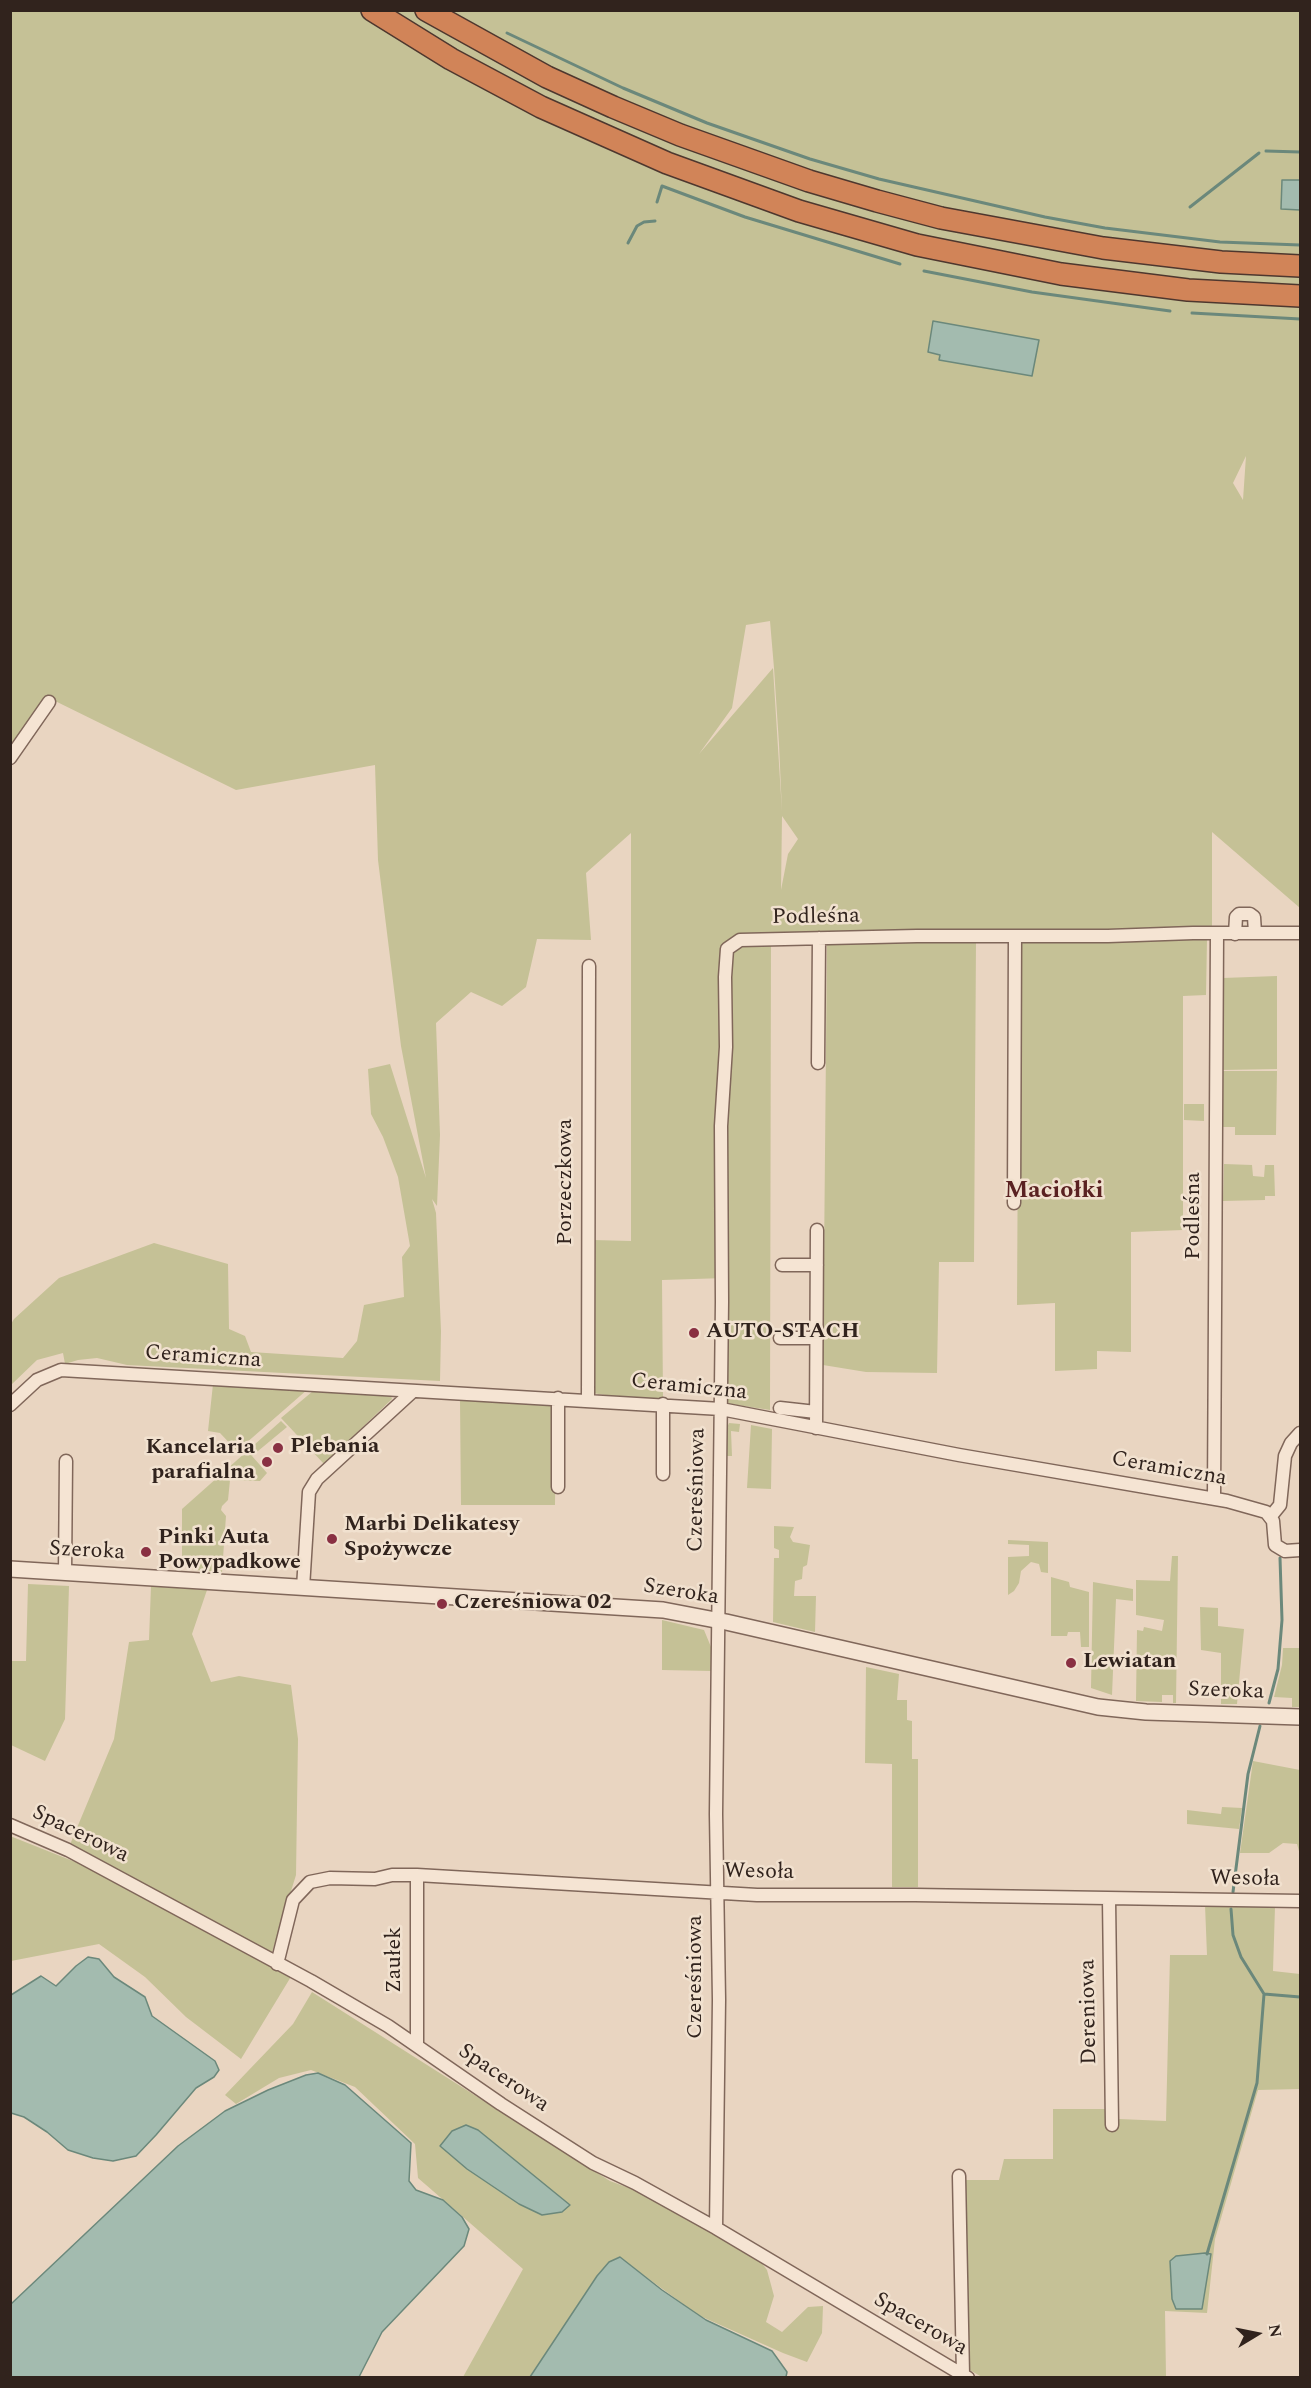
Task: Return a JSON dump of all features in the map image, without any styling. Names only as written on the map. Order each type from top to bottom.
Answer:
[{"type":"highway","points":[[372,10],[451,59],[542,107],[667,163],[788,207],[917,244],[996,262],[1119,282],[1217,293],[1300,296]]},
{"type":"highway","points":[[426,10],[547,77],[613,107],[680,135],[798,177],[877,201],[964,222],[1103,248],[1221,262],[1300,266]]},
{"type":"street","points":[[10,758],[49,702]]},
{"type":"street","points":[[1235,934],[1236,917],[1239,914],[1250,914],[1254,917],[1255,933]]},
{"type":"street","name":"Podleśna","points":[[740,940],[1300,933]]},
{"type":"street","points":[[1208,1347],[1214,934]]},
{"type":"street","name":"Podleśna","points":[[1214,934],[1214,1498]]},
{"type":"street","points":[[1014,1203],[1015,936]]},
{"type":"street","points":[[818,1063],[819,938]]},
{"type":"street","name":"Czereśniowa","points":[[716,2228],[721,1126],[726,1047],[724,977],[727,949],[740,940]]},
{"type":"street","name":"Porzeczkowa","points":[[588,1399],[589,966]]},
{"type":"street","points":[[816,1428],[817,1230]]},
{"type":"street","points":[[782,1265],[817,1265]]},
{"type":"street","points":[[780,1338],[817,1338]]},
{"type":"street","name":"Ceramiczna","points":[[10,1405],[37,1380],[61,1370],[721,1408],[982,1459],[1214,1498],[1266,1512],[1271,1516]]},
{"type":"street","points":[[303,1588],[309,1492],[317,1479],[412,1392]]},
{"type":"street","points":[[558,1398],[558,1487]]},
{"type":"street","points":[[663,1404],[663,1474]]},
{"type":"street","points":[[780,1408],[816,1412]]},
{"type":"street","points":[[1300,1433],[1284,1456],[1280,1505],[1271,1516],[1275,1545],[1285,1551],[1300,1550]]},
{"type":"street","points":[[65,1573],[66,1461]]},
{"type":"street","name":"Szeroka","points":[[10,1569],[641,1609],[717,1621],[1098,1707],[1146,1712],[1300,1717]]},
{"type":"street","name":"Spacerowa","points":[[10,1824],[68,1850],[388,2026],[501,2104],[593,2163],[635,2183],[716,2228],[965,2376]]},
{"type":"street","name":"Wesoła","points":[[277,1964],[293,1900],[310,1882],[330,1878],[375,1879],[392,1875],[417,1875],[718,1893],[1300,1901]]},
{"type":"street","name":"Zaułek","points":[[417,1875],[417,2045]]},
{"type":"street","name":"Dereniowa","points":[[1109,1899],[1112,2125]]},
{"type":"street","points":[[959,2176],[965,2376]]},
{"type":"shaded area","points":[[10,11],[1300,11],[1300,908],[1212,832],[1212,928],[1207,939],[1206,995],[1183,996],[1183,1230],[1131,1232],[1131,1352],[1097,1351],[1097,1369],[1055,1371],[1055,1303],[1017,1305],[1019,939],[976,940],[974,1262],[939,1262],[937,1373],[866,1372],[823,1365],[827,942],[771,943],[770,1410],[724,1403],[725,1278],[662,1280],[663,1400],[592,1393],[593,1240],[631,1241],[631,833],[586,873],[591,940],[537,939],[526,987],[502,1006],[471,992],[436,1023],[440,1135],[437,1206],[432,1199],[436,1213],[441,1331],[440,1381],[127,1365],[97,1358],[65,1364],[63,1353],[37,1360],[11,1385],[11,1324],[14,1319],[59,1278],[154,1243],[228,1264],[229,1329],[245,1336],[251,1352],[343,1358],[357,1341],[364,1305],[404,1297],[402,1257],[410,1246],[398,1177],[383,1137],[371,1114],[368,1069],[390,1064],[426,1178],[401,1046],[378,860],[375,765],[236,790],[49,698],[11,754]],"holes":[[[1246,456],[1243,500],[1233,483]],[[770,621],[779,744],[782,812],[773,668],[699,754],[732,708],[746,625]],[[782,816],[798,839],[788,854],[781,890]]]},
{"type":"shaded area","points":[[1282,180],[1300,180],[1300,210],[1281,209]]},
{"type":"shaded area","points":[[933,321],[1039,340],[1032,376],[939,360],[940,355],[928,352]]},
{"type":"shaded area","points":[[1277,976],[1277,1069],[1222,1070],[1223,978]]},
{"type":"shaded area","points":[[1222,1071],[1277,1071],[1276,1135],[1235,1135],[1235,1127],[1223,1127]]},
{"type":"shaded area","points":[[1184,1104],[1204,1104],[1204,1121],[1184,1120]]},
{"type":"shaded area","points":[[1224,1164],[1252,1165],[1253,1176],[1264,1177],[1265,1165],[1274,1165],[1275,1196],[1265,1196],[1265,1200],[1223,1201]]},
{"type":"shaded area","points":[[213,1384],[308,1389],[237,1451],[220,1433],[208,1431]]},
{"type":"shaded area","points":[[313,1391],[390,1393],[392,1399],[324,1464],[281,1418]]},
{"type":"shaded area","points":[[460,1400],[556,1405],[555,1505],[461,1505]]},
{"type":"shaded area","points":[[281,1421],[287,1427],[252,1456],[267,1473],[260,1481],[230,1480],[228,1500],[221,1510],[226,1516],[222,1572],[194,1570],[193,1564],[182,1564],[182,1509]]},
{"type":"shaded area","points":[[729,1423],[740,1424],[739,1432],[731,1431],[732,1456],[725,1456],[726,1430]]},
{"type":"shaded area","points":[[751,1425],[772,1429],[771,1489],[747,1488]]},
{"type":"shaded area","points":[[774,1526],[794,1527],[790,1537],[793,1542],[810,1545],[802,1579],[795,1581],[794,1596],[816,1596],[815,1632],[773,1622],[774,1558],[779,1558],[779,1550],[774,1548]]},
{"type":"shaded area","points":[[1008,1540],[1048,1542],[1048,1573],[1041,1572],[1039,1564],[1031,1562],[1021,1571],[1019,1583],[1008,1595],[1008,1557],[1029,1556],[1029,1545],[1008,1544]]},
{"type":"shaded area","points":[[1172,1556],[1178,1556],[1176,1703],[1173,1703],[1173,1695],[1162,1695],[1162,1702],[1136,1701],[1137,1630],[1143,1631],[1144,1627],[1162,1631],[1164,1620],[1136,1615],[1136,1580],[1170,1581]]},
{"type":"shaded area","points":[[1051,1577],[1069,1582],[1070,1587],[1089,1592],[1089,1647],[1081,1647],[1080,1632],[1068,1632],[1067,1636],[1051,1636]]},
{"type":"shaded area","points":[[1093,1582],[1133,1589],[1133,1601],[1116,1599],[1112,1695],[1091,1688]]},
{"type":"shaded area","points":[[28,1584],[69,1586],[65,1719],[45,1761],[11,1745],[11,1661],[26,1661]]},
{"type":"shaded area","points":[[151,1586],[207,1590],[192,1634],[211,1682],[239,1676],[291,1685],[298,1739],[296,1875],[272,1952],[253,1946],[69,1847],[114,1739],[129,1642],[149,1640]]},
{"type":"shaded area","points":[[1200,1607],[1218,1608],[1218,1626],[1244,1629],[1237,1704],[1221,1704],[1221,1653],[1201,1650]]},
{"type":"shaded area","points":[[662,1620],[704,1630],[711,1647],[711,1671],[662,1670]]},
{"type":"shaded area","points":[[1283,1648],[1300,1648],[1300,1707],[1292,1707],[1292,1698],[1274,1697],[1282,1665]]},
{"type":"shaded area","points":[[866,1667],[899,1674],[897,1700],[907,1700],[907,1720],[912,1721],[912,1759],[918,1759],[918,1887],[892,1887],[892,1764],[865,1763]]},
{"type":"shaded area","points":[[1253,1761],[1300,1770],[1300,1855],[1297,1844],[1283,1843],[1269,1853],[1240,1853]]},
{"type":"shaded area","points":[[1222,1807],[1242,1808],[1239,1829],[1187,1824],[1187,1810],[1221,1814]]},
{"type":"shaded area","points":[[10,1836],[98,1871],[292,1975],[241,2059],[186,2017],[145,1977],[99,1944],[11,1961]]},
{"type":"shaded area","points":[[1205,1905],[1275,1907],[1273,1971],[1300,1974],[1300,2089],[1258,2090],[1215,2239],[1207,2313],[1165,2311],[1166,2377],[982,2377],[966,2368],[962,2180],[999,2180],[1004,2159],[1053,2159],[1053,2109],[1118,2109],[1119,2119],[1166,2121],[1170,1955],[1207,1955]]},
{"type":"shaded area","points":[[88,1957],[99,1959],[114,1977],[145,1997],[152,2016],[215,2061],[219,2070],[214,2077],[196,2088],[136,2156],[113,2161],[93,2158],[68,2150],[47,2132],[24,2117],[11,2113],[11,1995],[41,1976],[56,1986]]},
{"type":"shaded area","points":[[312,1992],[610,2181],[648,2195],[758,2258],[767,2270],[774,2296],[766,2322],[782,2332],[808,2307],[823,2306],[822,2333],[807,2362],[698,2315],[619,2257],[609,2262],[597,2276],[530,2377],[463,2377],[523,2269],[418,2178],[415,2144],[355,2087],[311,2070],[279,2078],[236,2104],[225,2095],[293,2024]]},
{"type":"shaded area","points":[[318,2073],[345,2085],[411,2143],[409,2181],[416,2190],[443,2200],[462,2217],[469,2229],[464,2246],[382,2332],[359,2377],[11,2377],[11,2304],[178,2146],[225,2111],[268,2090],[306,2075]]},
{"type":"shaded area","points":[[466,2125],[478,2130],[570,2205],[562,2212],[542,2215],[519,2204],[467,2169],[440,2146],[452,2131]]},
{"type":"shaded area","points":[[1211,2254],[1202,2309],[1176,2309],[1172,2299],[1170,2261],[1176,2256]]},
{"type":"shaded area","points":[[620,2257],[662,2290],[706,2320],[772,2351],[787,2372],[786,2377],[530,2377],[597,2276],[609,2262]]},
{"type":"waterway","points":[[507,33],[623,88],[707,123],[810,159],[879,179],[1045,217],[1105,228],[1220,242],[1300,245]]},
{"type":"waterway","points":[[1266,151],[1300,152]]},
{"type":"waterway","points":[[1190,207],[1259,153]]},
{"type":"waterway","points":[[657,202],[662,186],[745,217],[900,264]]},
{"type":"waterway","points":[[628,243],[637,226],[644,222],[655,221]]},
{"type":"waterway","points":[[924,271],[1032,292],[1170,311]]},
{"type":"waterway","points":[[1192,313],[1300,319]]},
{"type":"waterway","points":[[1269,1703],[1278,1669],[1282,1620],[1280,1558]]},
{"type":"waterway","points":[[1233,1892],[1248,1774],[1260,1726]]},
{"type":"waterway","points":[[1207,2254],[1257,2083],[1264,1994],[1241,1957],[1233,1935],[1231,1909]]},
{"type":"waterway","points":[[1264,1994],[1300,1997]]},
{"type":"place","name":"AUTO-STACH","points":[[694,1333]]},
{"type":"place","name":"Plebania","points":[[278,1448]]},
{"type":"place","name":"Kancelaria parafialna","points":[[267,1462]]},
{"type":"place","name":"Marbi Delikatesy Spożywcze","points":[[332,1539]]},
{"type":"place","name":"Pinki Auta Powypadkowe","points":[[146,1552]]},
{"type":"place","name":"Czereśniowa 02","points":[[442,1604]]},
{"type":"place","name":"Lewiatan","points":[[1071,1663]]},
{"type":"district","name":"Maciołki","points":[[1054,1192]]}]
